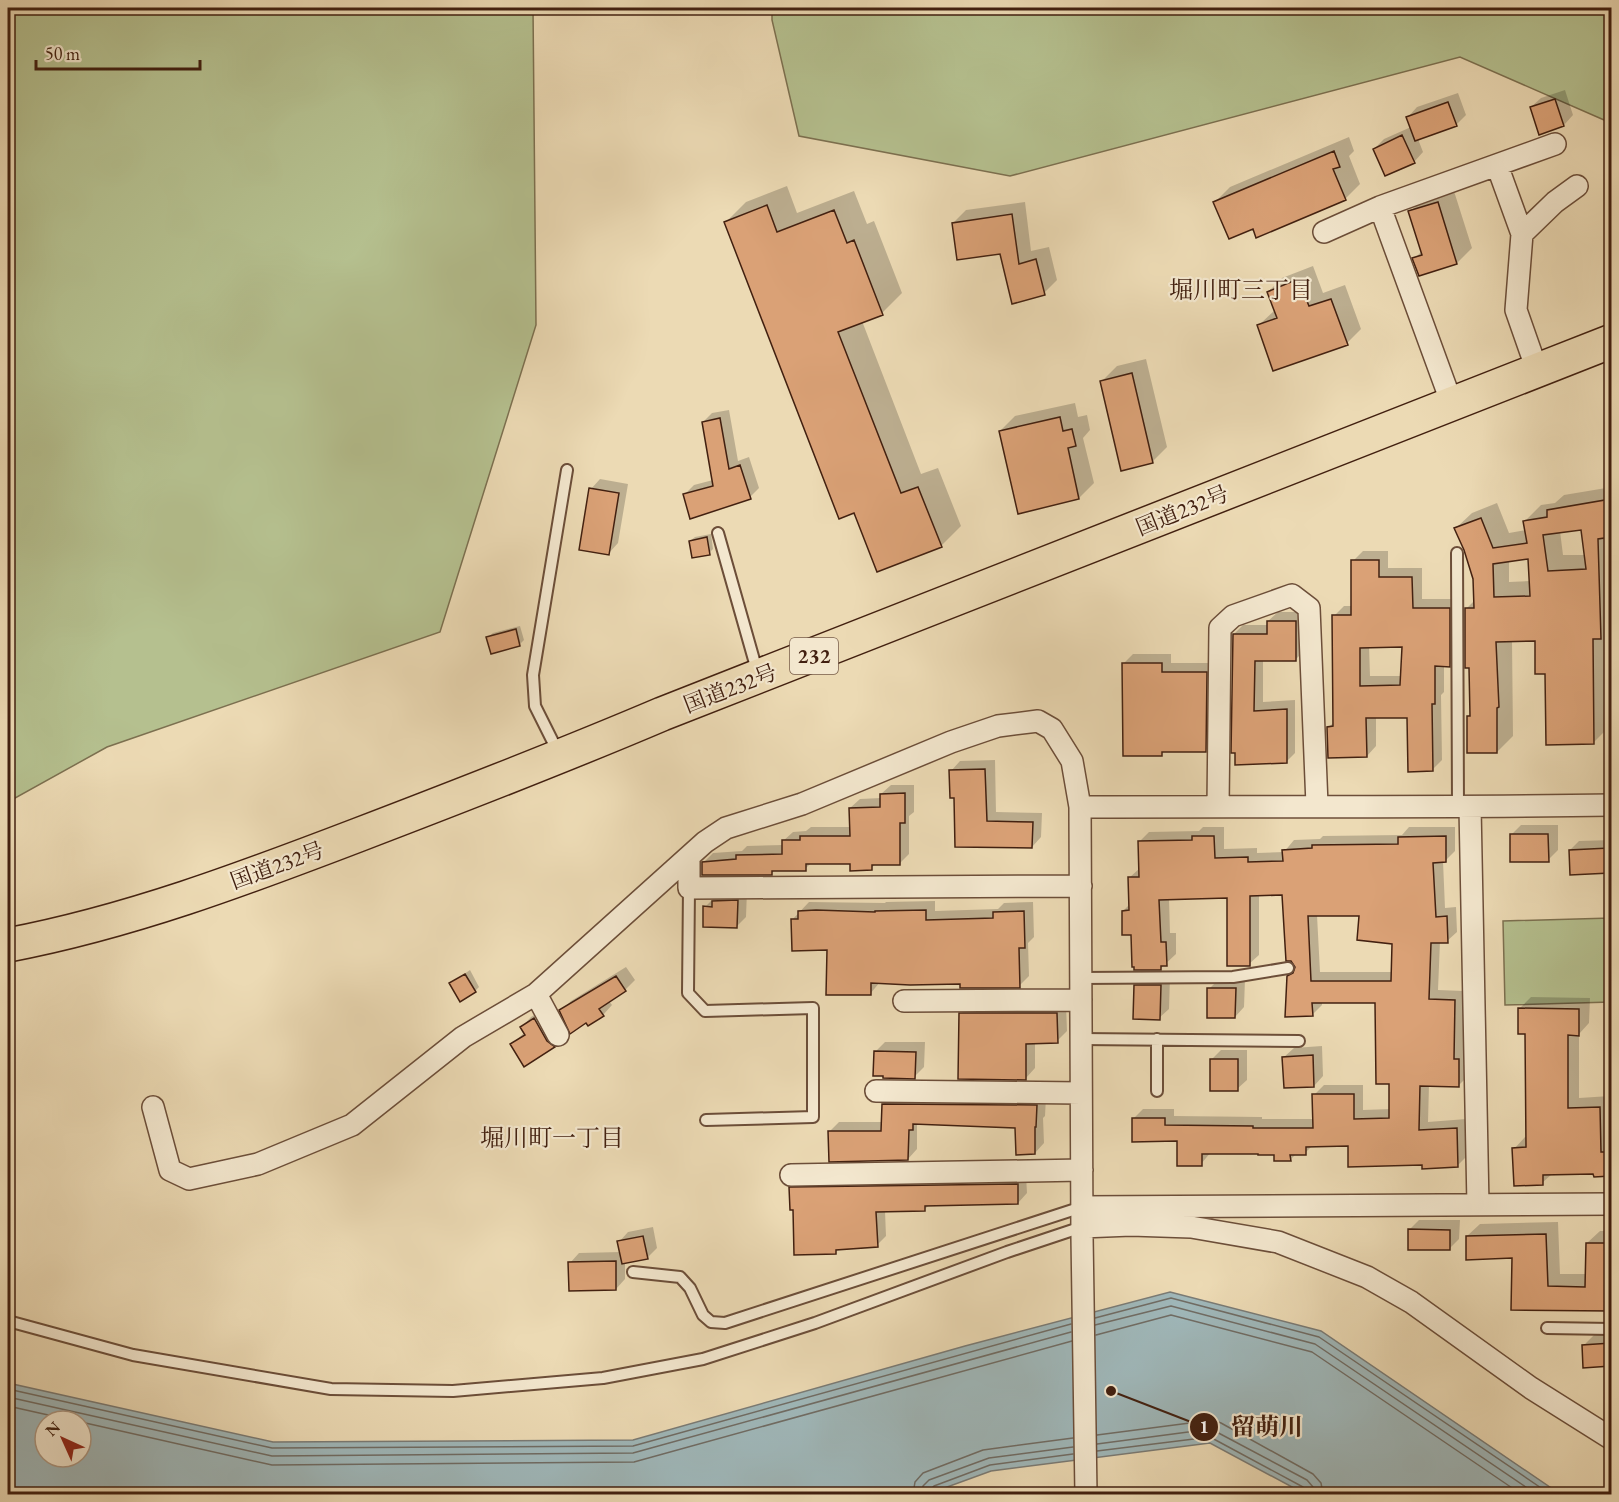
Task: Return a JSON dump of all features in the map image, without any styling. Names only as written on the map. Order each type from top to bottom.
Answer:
[{"type":"highway","name":"国道232号","points":[[8,945],[50,937],[157,908],[259,873],[560,757],[662,714],[1611,341]]},
{"type":"street","points":[[1324,232],[1380,207],[1555,144]]},
{"type":"street","points":[[1497,165],[1522,234],[1516,310],[1537,370]]},
{"type":"street","points":[[1522,234],[1555,202],[1577,186]]},
{"type":"street","points":[[1380,207],[1452,404]]},
{"type":"street","points":[[1218,807],[1220,628],[1233,616],[1292,595],[1309,608],[1317,805]]},
{"type":"street","points":[[153,1107],[171,1170],[189,1179],[258,1164],[352,1125],[463,1037],[536,994],[705,842],[726,828],[801,804],[951,742],[998,726],[1038,721],[1052,729],[1072,761],[1080,807],[1086,1494]]},
{"type":"street","points":[[1080,807],[1611,805]]},
{"type":"street","points":[[1464,807],[1478,1204]]},
{"type":"street","points":[[689,858],[689,888],[1081,886]]},
{"type":"street","points":[[536,994],[558,1035]]},
{"type":"street","points":[[904,1001],[1081,1000]]},
{"type":"street","points":[[876,1091],[1081,1093]]},
{"type":"street","points":[[791,1175],[1082,1170]]},
{"type":"street","points":[[1082,1224],[1478,1204],[1611,1204]]},
{"type":"street","points":[[1082,1224],[1191,1227],[1278,1242],[1367,1277],[1411,1302],[1531,1388],[1611,1439]]},
{"type":"lane","points":[[560,757],[535,706],[533,675],[567,470]]},
{"type":"lane","points":[[718,533],[759,677]]},
{"type":"lane","points":[[1457,553],[1464,807]]},
{"type":"lane","points":[[689,888],[688,993],[705,1011],[813,1008],[813,1117],[706,1120]]},
{"type":"lane","points":[[1081,978],[1233,978],[1288,969]]},
{"type":"lane","points":[[1157,1039],[1157,1091]]},
{"type":"lane","points":[[1081,1040],[1299,1041]]},
{"type":"lane","points":[[633,1272],[680,1277],[690,1288],[703,1315],[711,1322],[725,1323],[1082,1224]]},
{"type":"lane","points":[[8,1321],[133,1355],[331,1389],[453,1391],[591,1379],[703,1359],[815,1323],[1082,1224]]},
{"type":"lane","points":[[1547,1328],[1611,1329]]},
{"type":"green space","points":[[8,8],[533,8],[536,325],[440,632],[107,747],[8,802]]},
{"type":"green space","points":[[772,8],[1611,8],[1611,123],[1460,57],[1010,176],[799,136],[772,20]]},
{"type":"green space","points":[[1611,918],[1611,1002],[1505,1005],[1503,921]]},
{"type":"water","points":[[1170,1292],[1321,1331],[1560,1494],[1305,1494],[1210,1443],[991,1471],[928,1494],[8,1494],[8,1383],[273,1442],[633,1440],[965,1346]]},
{"type":"building","points":[[1555,99],[1564,126],[1539,135],[1530,107]]},
{"type":"building","points":[[1448,102],[1457,126],[1415,141],[1406,117]]},
{"type":"building","points":[[1402,135],[1415,163],[1385,176],[1373,149]]},
{"type":"building","points":[[1334,151],[1340,167],[1333,169],[1346,200],[1256,238],[1253,229],[1229,239],[1213,202]]},
{"type":"building","points":[[1438,202],[1457,264],[1419,276],[1412,258],[1422,255],[1408,211]]},
{"type":"building","points":[[767,205],[777,232],[834,210],[847,243],[854,240],[883,315],[838,332],[901,493],[918,487],[942,547],[877,572],[854,513],[839,519],[724,222]]},
{"type":"building","points":[[1012,214],[1019,264],[1036,259],[1045,295],[1012,304],[1000,254],[957,260],[952,223]]},
{"type":"building","points":[[1298,279],[1309,306],[1331,299],[1348,345],[1273,371],[1257,325],[1277,318],[1267,292]]},
{"type":"building","points":[[1132,373],[1153,463],[1121,471],[1100,381]]},
{"type":"building","points":[[1060,417],[1063,431],[1072,429],[1076,446],[1068,448],[1079,499],[1018,514],[999,431]]},
{"type":"building","points":[[720,418],[729,469],[740,465],[751,499],[690,519],[683,494],[713,486],[702,422]]},
{"type":"building","points":[[589,488],[619,493],[609,555],[579,550]]},
{"type":"building","points":[[1611,499],[1611,537],[1598,539],[1601,639],[1593,639],[1594,744],[1546,745],[1545,674],[1535,674],[1535,641],[1496,642],[1499,707],[1497,708],[1497,753],[1467,753],[1467,716],[1470,716],[1469,668],[1465,668],[1465,608],[1474,608],[1473,579],[1454,528],[1481,518],[1493,548],[1527,543],[1523,521],[1547,517],[1547,510]],"holes":[[[1581,530],[1586,569],[1548,571],[1543,535]],[[1528,559],[1530,596],[1494,597],[1493,564]]]},
{"type":"building","points":[[707,537],[710,555],[692,558],[689,541]]},
{"type":"building","points":[[1351,560],[1379,560],[1379,577],[1412,577],[1413,608],[1450,608],[1450,667],[1435,666],[1435,704],[1432,704],[1433,771],[1408,772],[1407,718],[1366,718],[1367,757],[1328,758],[1327,727],[1333,726],[1332,615],[1351,615]],"holes":[[[1402,647],[1400,685],[1360,686],[1360,648]]]},
{"type":"building","points":[[1267,621],[1296,621],[1296,661],[1255,661],[1254,711],[1287,709],[1287,763],[1235,765],[1235,753],[1231,753],[1233,634],[1267,634]]},
{"type":"building","points":[[516,629],[520,646],[491,654],[486,637]]},
{"type":"building","points":[[1122,663],[1162,663],[1162,672],[1207,672],[1206,752],[1162,752],[1162,756],[1123,756]]},
{"type":"building","points":[[985,769],[987,821],[1033,822],[1032,848],[955,847],[954,798],[950,798],[949,770]]},
{"type":"building","points":[[905,793],[905,823],[900,823],[900,865],[872,865],[872,870],[850,871],[850,864],[806,864],[806,871],[772,871],[772,875],[702,875],[702,862],[736,859],[736,855],[782,854],[782,840],[800,840],[800,836],[850,836],[849,808],[880,807],[880,794]]},
{"type":"building","points":[[1510,834],[1548,834],[1549,862],[1510,862]]},
{"type":"building","points":[[1192,836],[1214,836],[1215,858],[1248,857],[1248,862],[1283,861],[1282,850],[1312,848],[1312,845],[1398,844],[1398,837],[1446,836],[1446,862],[1433,863],[1436,917],[1447,916],[1448,943],[1431,943],[1429,999],[1455,1000],[1454,1059],[1459,1059],[1459,1087],[1420,1086],[1419,1130],[1457,1128],[1458,1167],[1422,1169],[1422,1165],[1348,1167],[1348,1146],[1306,1147],[1306,1155],[1290,1155],[1291,1161],[1274,1161],[1274,1155],[1202,1154],[1202,1166],[1177,1166],[1177,1141],[1132,1142],[1132,1118],[1165,1118],[1165,1125],[1313,1128],[1312,1094],[1354,1094],[1354,1119],[1389,1118],[1389,1084],[1376,1084],[1375,1003],[1312,1003],[1313,1016],[1285,1017],[1287,976],[1293,973],[1295,967],[1291,961],[1286,961],[1282,895],[1250,896],[1250,966],[1227,966],[1227,898],[1159,900],[1161,942],[1166,942],[1167,966],[1161,966],[1161,970],[1134,970],[1131,935],[1122,935],[1122,911],[1129,910],[1128,877],[1139,877],[1138,841],[1192,840]],"holes":[[[1308,916],[1359,916],[1357,940],[1392,944],[1391,981],[1311,981]]]},
{"type":"building","points":[[1609,848],[1610,873],[1570,875],[1569,850]]},
{"type":"building","points":[[738,900],[737,928],[703,927],[703,906],[712,907],[712,901]]},
{"type":"building","points":[[926,910],[926,920],[993,918],[993,912],[1024,911],[1025,948],[1019,948],[1020,988],[960,988],[960,984],[871,983],[871,995],[826,995],[827,950],[792,951],[791,919],[798,919],[798,911],[875,912]]},
{"type":"building","points":[[465,974],[476,992],[460,1002],[449,983]]},
{"type":"building","points":[[616,976],[626,991],[599,1009],[604,1016],[588,1026],[586,1023],[570,1034],[559,1010]]},
{"type":"building","points":[[1134,985],[1161,985],[1160,1020],[1133,1019]]},
{"type":"building","points":[[1207,988],[1236,988],[1235,1018],[1207,1018]]},
{"type":"building","points":[[1518,1008],[1579,1009],[1579,1036],[1568,1035],[1568,1108],[1600,1107],[1601,1152],[1611,1152],[1611,1176],[1543,1175],[1543,1185],[1514,1186],[1512,1148],[1526,1147],[1525,1034],[1518,1034]]},
{"type":"building","points":[[959,1013],[1057,1013],[1058,1043],[1026,1044],[1026,1080],[958,1079]]},
{"type":"building","points":[[534,1018],[547,1041],[555,1047],[524,1067],[510,1044],[525,1035],[520,1027]]},
{"type":"building","points":[[874,1051],[916,1052],[915,1079],[873,1076]]},
{"type":"building","points":[[1313,1055],[1314,1087],[1284,1088],[1282,1057]]},
{"type":"building","points":[[1210,1059],[1238,1059],[1238,1091],[1210,1091]]},
{"type":"building","points":[[882,1104],[1037,1105],[1035,1154],[1016,1155],[1015,1128],[913,1124],[913,1130],[909,1130],[908,1160],[829,1162],[828,1131],[881,1131]]},
{"type":"building","points":[[1018,1184],[1018,1204],[925,1206],[925,1211],[876,1212],[878,1247],[836,1250],[836,1254],[794,1255],[793,1210],[790,1210],[789,1187]]},
{"type":"building","points":[[1408,1229],[1450,1230],[1450,1250],[1408,1250]]},
{"type":"building","points":[[1546,1234],[1548,1286],[1585,1287],[1586,1243],[1611,1243],[1611,1311],[1511,1310],[1512,1258],[1466,1260],[1466,1236]]},
{"type":"building","points":[[643,1236],[648,1259],[622,1264],[617,1241]]},
{"type":"building","points":[[616,1261],[616,1290],[569,1291],[568,1262]]},
{"type":"building","points":[[1611,1343],[1611,1366],[1583,1368],[1582,1345]]},
{"type":"place","name":"留萌川","points":[[1111,1391]]},
{"type":"district","name":"堀川町三丁目","points":[[1241,290]]},
{"type":"district","name":"堀川町一丁目","points":[[552,1138]]}]
